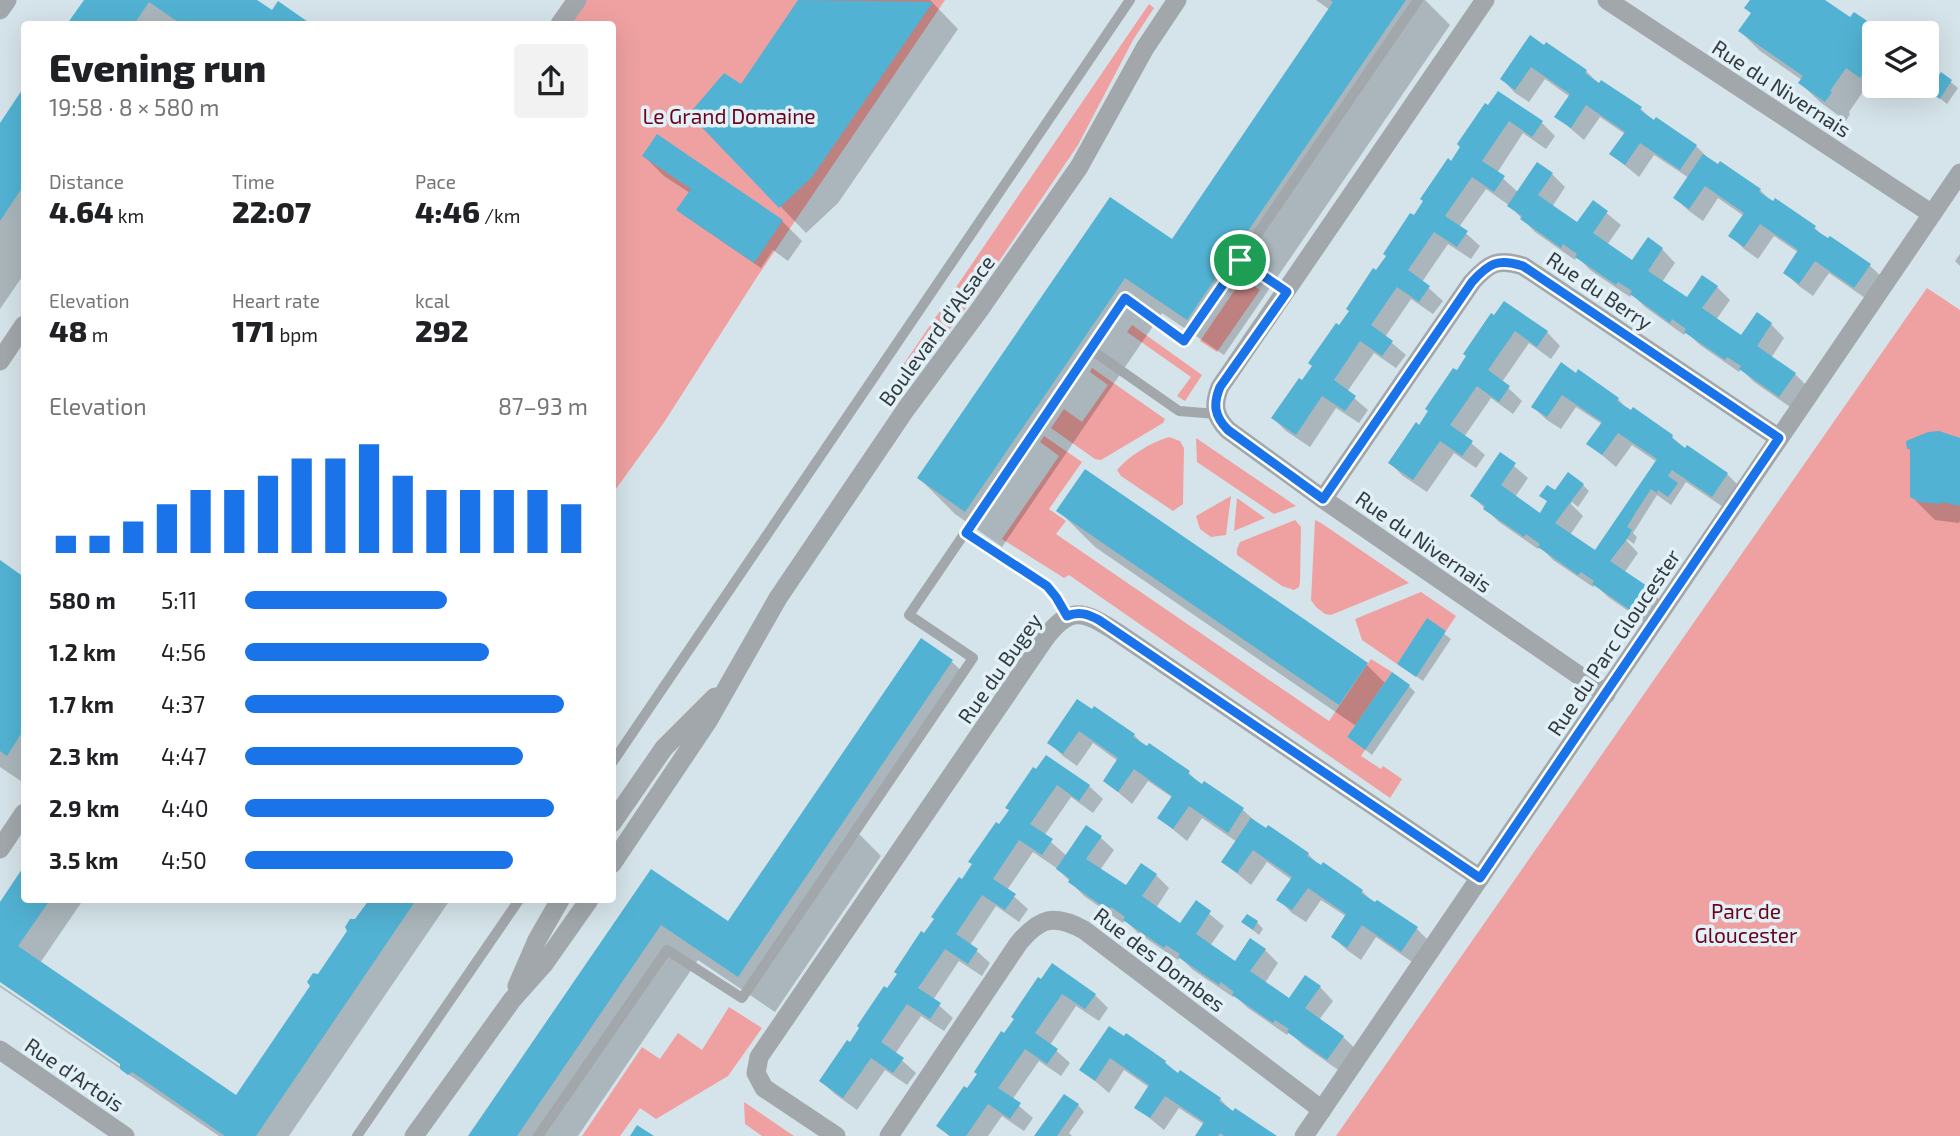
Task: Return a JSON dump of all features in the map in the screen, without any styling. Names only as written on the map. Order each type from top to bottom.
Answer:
[{"type":"street","points":[[0,10],[7,0]]},
{"type":"street","points":[[563,21],[577,0]]},
{"type":"street","name":"Boulevard d'Alsace","points":[[616,858],[708,721],[778,598],[898,420],[981,309],[1079,167],[1145,48],[1177,0]]},
{"type":"street","points":[[1216,414],[1216,397],[1220,387],[1485,0]]},
{"type":"street","name":"Rue du Nivernais","points":[[1607,0],[1931,214]]},
{"type":"street","name":"Rue du Parc Gloucester","points":[[1304,1136],[1931,214],[1958,181]]},
{"type":"street","name":"Rue du Berry","points":[[1323,499],[1472,282],[1490,265],[1500,261],[1523,266],[1779,438]]},
{"type":"street","points":[[0,361],[21,330]]},
{"type":"street","name":"Rue du Nivernais","points":[[1216,414],[1228,430],[1323,499],[1606,694]]},
{"type":"street","name":"Rue du Bugey","points":[[836,1136],[764,1088],[756,1073],[760,1057],[1048,634],[1067,616],[1075,613],[1099,620],[1480,878]]},
{"type":"street","name":"Boulevard d'Alsace","points":[[616,816],[664,748],[728,684]]},
{"type":"street","points":[[3,837],[21,816]]},
{"type":"street","points":[[512,1000],[537,940],[558,903]]},
{"type":"street","points":[[414,1136],[512,1000],[544,964],[587,903]]},
{"type":"street","name":"Rue des Dombes","points":[[889,1136],[1018,944],[1035,926],[1044,920],[1054,919],[1074,924],[1084,930],[1322,1110]]},
{"type":"street","name":"Rue d'Artois","points":[[0,1051],[125,1136]]},
{"type":"lane","points":[[616,757],[1130,0]]},
{"type":"lane","points":[[538,1136],[667,950],[742,998],[973,658],[909,615],[1125,298],[1184,341],[1418,0]]},
{"type":"lane","points":[[1240,260],[1287,292]]},
{"type":"lane","points":[[1090,349],[1179,411],[1216,414]]},
{"type":"lane","points":[[966,533],[1047,586],[1067,616]]},
{"type":"lane","points":[[357,1136],[517,903]]},
{"type":"green space","name":"Le Grand Domaine","points":[[577,0],[945,0],[757,277],[663,424],[616,489],[616,21],[562,21]]},
{"type":"green space","points":[[1149,4],[1154,8],[1133,40],[1078,145],[976,295],[911,379],[899,371]]},
{"type":"green space","points":[[1243,278],[1260,290],[1217,352],[1200,341]]},
{"type":"green space","name":"Parc de Gloucester","points":[[1927,288],[1960,310],[1960,1136],[1336,1136]]},
{"type":"green space","points":[[1132,325],[1202,375],[1185,401],[1177,396],[1191,377],[1127,332]]},
{"type":"green space","points":[[1092,368],[1165,419],[1163,423],[1101,460],[1095,459],[1051,428],[1064,409],[1082,422],[1108,385],[1090,372]]},
{"type":"green space","points":[[1044,436],[1082,462],[1049,509],[1066,521],[1056,534],[1329,721],[1371,659],[1392,672],[1347,737],[1365,750],[1361,756],[1402,779],[1390,798],[1069,575],[1064,578],[1002,539],[1059,456],[1040,442]]},
{"type":"green space","points":[[1169,437],[1180,441],[1184,448],[1183,504],[1173,511],[1121,476],[1117,470],[1141,450]]},
{"type":"green space","points":[[1196,438],[1296,506],[1274,514],[1197,462]]},
{"type":"green space","points":[[1231,496],[1226,535],[1211,537],[1200,529],[1196,516]]},
{"type":"green space","points":[[1237,498],[1265,518],[1234,531]]},
{"type":"green space","points":[[1295,520],[1301,527],[1300,582],[1299,587],[1294,590],[1282,586],[1237,555],[1237,549],[1240,542]]},
{"type":"green space","points":[[1315,520],[1409,583],[1331,615],[1325,614],[1311,600]]},
{"type":"green space","points":[[1421,592],[1456,616],[1446,631],[1427,619],[1397,664],[1362,640],[1355,619]]},
{"type":"green space","points":[[729,1007],[762,1028],[728,1076],[656,1119],[640,1108],[620,1136],[582,1136],[642,1047],[660,1059],[678,1033],[702,1050]]},
{"type":"green space","points":[[744,1102],[794,1136],[762,1136],[745,1124]]},
{"type":"building","points":[[84,0],[257,0],[272,10],[278,1],[307,21],[177,21],[149,2],[136,21],[69,21]]},
{"type":"building","points":[[798,0],[933,2],[812,177],[779,208],[689,114],[724,73],[741,84]]},
{"type":"building","points":[[1330,0],[1406,0],[1187,320],[1125,278],[965,512],[917,478],[1110,197],[1172,239],[1333,2]]},
{"type":"building","points":[[1750,0],[1825,0],[1850,17],[1854,12],[1867,21],[1862,21],[1862,75],[1860,78],[1846,68],[1825,102],[1798,83],[1803,76],[1738,31],[1751,13],[1744,8]]},
{"type":"building","points":[[1530,35],[1544,45],[1546,42],[1587,70],[1585,73],[1599,83],[1601,80],[1642,107],[1640,110],[1654,120],[1656,117],[1697,145],[1680,170],[1640,143],[1625,165],[1609,154],[1625,132],[1586,105],[1571,128],[1554,117],[1570,94],[1531,67],[1515,90],[1500,79]]},
{"type":"building","points":[[1941,72],[1952,80],[1940,99],[1938,98]]},
{"type":"building","points":[[1498,91],[1543,121],[1532,137],[1509,121],[1482,161],[1505,176],[1494,192],[1472,177],[1445,216],[1468,231],[1457,247],[1434,232],[1408,270],[1430,286],[1419,302],[1397,287],[1371,325],[1393,341],[1382,356],[1360,341],[1334,380],[1356,396],[1345,411],[1322,396],[1296,435],[1271,418],[1299,378],[1302,380],[1312,366],[1308,363],[1336,323],[1339,325],[1349,311],[1346,309],[1373,268],[1376,270],[1386,256],[1383,254],[1410,213],[1414,215],[1423,201],[1420,199],[1448,158],[1451,161],[1460,147],[1457,144],[1485,103],[1488,105]]},
{"type":"building","points":[[21,92],[21,190],[0,221],[0,123]]},
{"type":"building","points":[[657,134],[783,220],[754,263],[676,210],[691,189],[642,156]]},
{"type":"building","points":[[1703,154],[1718,164],[1720,161],[1761,189],[1759,192],[1773,201],[1775,198],[1816,226],[1814,229],[1828,238],[1830,236],[1871,264],[1854,288],[1815,261],[1799,284],[1783,273],[1798,250],[1760,224],[1744,247],[1728,236],[1744,213],[1705,186],[1689,209],[1673,198]]},
{"type":"building","points":[[1537,162],[1553,173],[1538,195],[1577,222],[1593,200],[1608,211],[1593,233],[1632,260],[1648,237],[1663,248],[1648,271],[1687,297],[1702,275],[1718,286],[1702,308],[1741,335],[1757,312],[1772,323],[1757,346],[1796,373],[1779,397],[1739,369],[1741,366],[1727,357],[1725,360],[1684,332],[1686,329],[1672,319],[1670,323],[1630,294],[1632,291],[1618,282],[1616,285],[1575,257],[1577,254],[1563,244],[1561,248],[1520,219],[1522,216],[1507,206]]},
{"type":"building","points":[[1504,301],[1548,331],[1537,347],[1515,331],[1488,370],[1510,386],[1499,402],[1477,386],[1450,425],[1473,441],[1462,456],[1440,441],[1413,480],[1388,463],[1416,422],[1419,425],[1428,411],[1425,409],[1453,368],[1457,370],[1466,356],[1463,354],[1491,313],[1494,315]]},
{"type":"building","points":[[1561,362],[1576,373],[1578,369],[1619,398],[1617,401],[1631,410],[1633,407],[1673,435],[1672,438],[1685,448],[1687,445],[1728,473],[1712,497],[1672,470],[1668,476],[1678,483],[1668,497],[1651,489],[1627,527],[1632,530],[1627,539],[1610,561],[1650,588],[1633,612],[1592,584],[1594,581],[1581,572],[1578,575],[1538,547],[1540,544],[1526,534],[1524,537],[1483,509],[1485,506],[1470,496],[1500,452],[1516,463],[1501,485],[1540,513],[1547,501],[1539,496],[1547,485],[1555,490],[1568,472],[1584,484],[1555,523],[1595,550],[1657,459],[1618,433],[1602,455],[1586,444],[1602,422],[1562,395],[1547,417],[1531,407]]},
{"type":"building","points":[[1939,431],[1960,438],[1960,506],[1942,502],[1919,502],[1910,497],[1910,449],[1907,449],[1906,441],[1928,432]]},
{"type":"building","points":[[1085,469],[1368,663],[1339,705],[1056,511]]},
{"type":"building","points":[[0,560],[21,575],[21,734],[7,756],[0,751]]},
{"type":"building","points":[[1427,618],[1446,631],[1416,677],[1397,664]]},
{"type":"building","points":[[921,638],[953,660],[738,977],[661,925],[517,1136],[468,1136],[651,869],[728,921]]},
{"type":"building","points":[[1392,672],[1410,685],[1365,750],[1347,737]]},
{"type":"building","points":[[1077,699],[1092,709],[1094,706],[1135,734],[1133,737],[1147,746],[1149,743],[1190,771],[1188,774],[1202,784],[1204,781],[1244,808],[1228,833],[1189,806],[1173,829],[1157,818],[1172,796],[1134,769],[1118,792],[1103,781],[1118,758],[1079,731],[1063,754],[1047,743]]},
{"type":"building","points":[[1046,755],[1090,785],[1079,801],[1057,785],[1030,824],[1053,839],[1042,855],[1019,840],[993,879],[1016,894],[1005,910],[982,895],[956,934],[978,949],[968,964],[945,949],[918,988],[941,1003],[930,1019],[907,1004],[881,1042],[904,1058],[893,1073],[871,1058],[843,1098],[819,1081],[847,1040],[850,1042],[859,1028],[857,1026],[884,986],[887,988],[897,974],[894,972],[921,931],[924,933],[934,919],[931,917],[959,877],[962,879],[972,864],[968,862],[996,822],[999,824],[1009,810],[1005,808],[1033,767],[1036,769]]},
{"type":"building","points":[[1251,818],[1266,828],[1268,825],[1309,853],[1307,856],[1321,865],[1323,862],[1363,890],[1361,893],[1375,902],[1377,900],[1418,927],[1401,952],[1362,925],[1347,948],[1331,937],[1346,914],[1308,888],[1292,910],[1276,900],[1292,877],[1253,850],[1237,873],[1221,862]]},
{"type":"building","points":[[1086,825],[1102,836],[1086,859],[1126,885],[1141,863],[1157,874],[1142,896],[1180,923],[1196,900],[1211,911],[1196,934],[1235,961],[1250,938],[1266,949],[1250,971],[1289,998],[1305,975],[1321,986],[1305,1008],[1344,1036],[1327,1060],[1287,1032],[1289,1029],[1275,1020],[1273,1023],[1232,995],[1234,992],[1221,982],[1219,985],[1178,957],[1180,954],[1166,945],[1164,948],[1123,920],[1125,917],[1111,907],[1109,911],[1068,882],[1070,879],[1056,869]]},
{"type":"building","points":[[21,870],[21,903],[48,903],[18,946],[236,1095],[310,986],[307,982],[313,973],[318,974],[347,931],[345,927],[350,919],[355,919],[367,903],[414,903],[256,1136],[225,1136],[132,1072],[128,1075],[120,1069],[120,1064],[0,982],[0,902]]},
{"type":"building","points":[[1247,914],[1258,921],[1253,930],[1241,922]]},
{"type":"building","points":[[1052,963],[1096,994],[1085,1009],[1062,994],[1035,1033],[1058,1049],[1047,1064],[1025,1049],[998,1088],[1021,1103],[1010,1119],[988,1104],[966,1136],[950,1136],[936,1126],[964,1086],[967,1088],[977,1074],[974,1072],[1001,1031],[1004,1033],[1014,1019],[1011,1017],[1038,977],[1041,979]]},
{"type":"building","points":[[1109,1026],[1124,1036],[1126,1033],[1166,1061],[1165,1063],[1178,1073],[1180,1070],[1221,1098],[1219,1101],[1233,1111],[1235,1108],[1277,1136],[1224,1136],[1220,1133],[1218,1136],[1195,1136],[1204,1122],[1165,1096],[1150,1118],[1134,1108],[1149,1085],[1110,1058],[1095,1081],[1079,1070]]},
{"type":"building","points":[[1064,1094],[1079,1104],[1057,1136],[1034,1136]]},
{"type":"building","points":[[637,1125],[654,1136],[630,1136]]},
{"type":"route","points":[[1240,260],[1287,292],[1220,387],[1216,397],[1216,414],[1228,430],[1323,499],[1472,282],[1490,265],[1500,261],[1523,266],[1779,438],[1480,878],[1099,620],[1075,613],[1067,616],[1047,586],[966,533],[1125,298],[1184,341],[1240,260]]}]
